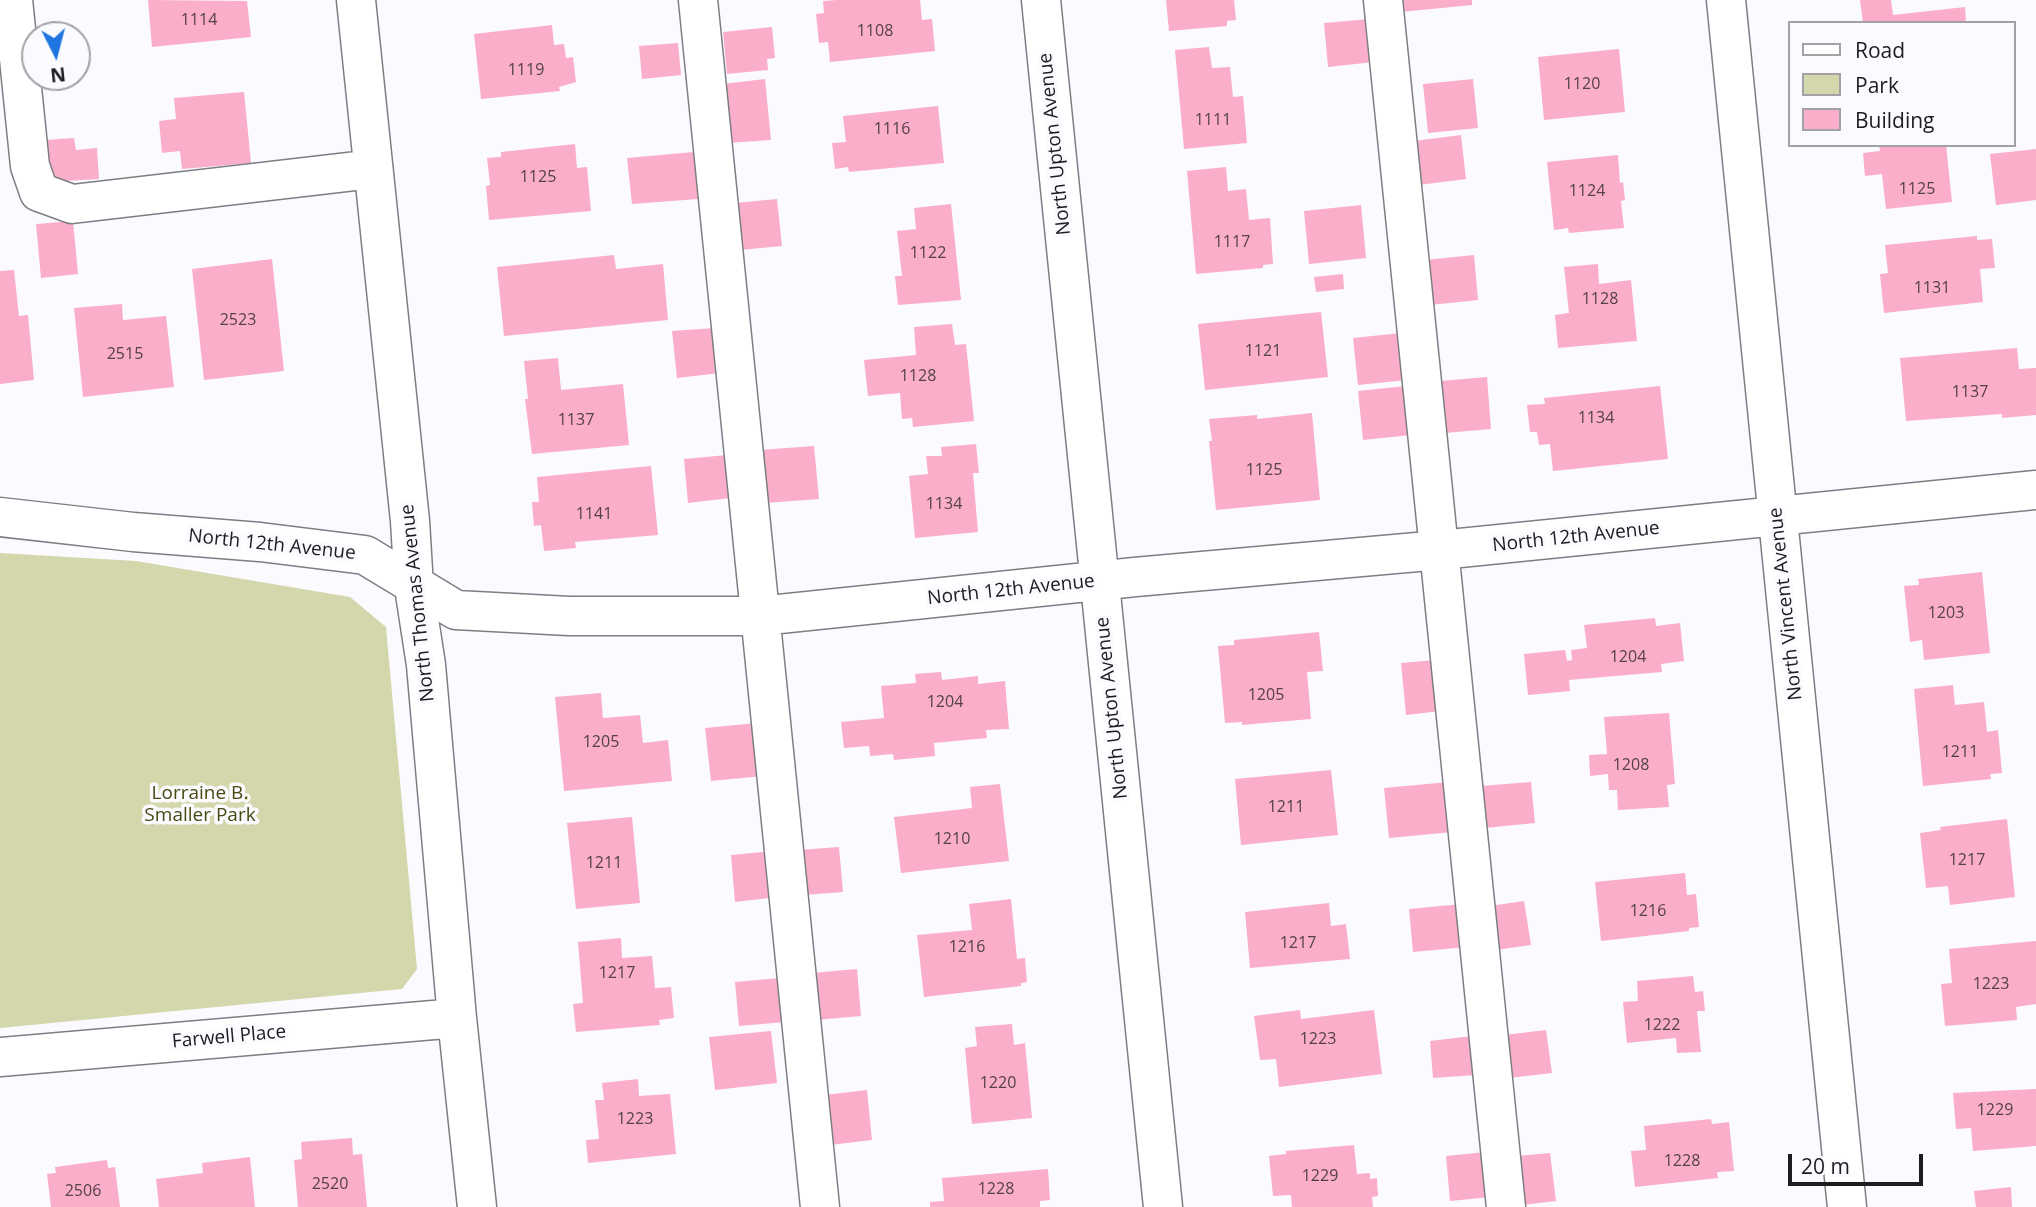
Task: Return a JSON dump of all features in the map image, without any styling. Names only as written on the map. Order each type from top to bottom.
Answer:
[{"type":"street","points":[[13,0],[15,168],[39,192],[72,204],[373,169]]},
{"type":"street","name":"North Thomas Avenue","points":[[356,0],[410,521],[414,587],[426,665],[457,1018],[477,1207]]},
{"type":"street","points":[[698,0],[820,1207]]},
{"type":"street","name":"North Upton Avenue","points":[[1041,0],[1163,1207]]},
{"type":"street","points":[[1383,0],[1506,1207]]},
{"type":"street","name":"North Vincent Avenue","points":[[1726,0],[1847,1207]]},
{"type":"street","name":"North 12th Avenue","points":[[0,517],[365,555],[456,610],[471,612],[569,616],[760,616],[2036,491]]},
{"type":"street","name":"Farwell Place","points":[[0,1056],[457,1018]]},
{"type":"green space","name":"Lorraine B. Smaller Park","points":[[0,553],[136,561],[350,597],[386,627],[417,969],[402,989],[0,1028]]},
{"type":"building","points":[[148,0],[247,1],[251,37],[152,47]]},
{"type":"building","points":[[920,0],[922,20],[932,19],[935,51],[830,62],[828,42],[819,43],[816,14],[824,13],[823,1]]},
{"type":"building","points":[[1166,0],[1234,0],[1236,20],[1227,21],[1227,26],[1169,31]]},
{"type":"building","points":[[1400,0],[1472,0],[1472,5],[1401,12]]},
{"type":"building","points":[[1860,0],[1891,0],[1893,15],[1965,7],[1966,21],[1863,21]]},
{"type":"building","points":[[1370,19],[1374,62],[1328,67],[1324,23]]},
{"type":"building","points":[[552,25],[554,45],[564,44],[566,58],[573,57],[576,82],[559,87],[560,91],[481,99],[474,34]]},
{"type":"building","points":[[772,27],[775,58],[767,59],[768,70],[727,74],[723,32]]},
{"type":"building","points":[[678,43],[681,75],[642,79],[639,46]]},
{"type":"building","points":[[1209,47],[1212,68],[1230,67],[1233,97],[1243,96],[1247,143],[1184,149],[1175,50]]},
{"type":"building","points":[[1619,49],[1625,112],[1544,120],[1538,57]]},
{"type":"building","points":[[765,79],[771,140],[728,143],[723,84]]},
{"type":"building","points":[[1473,79],[1478,128],[1428,133],[1423,84]]},
{"type":"building","points":[[244,92],[251,163],[182,169],[180,151],[162,153],[159,121],[176,119],[174,98]]},
{"type":"building","points":[[938,106],[944,163],[849,172],[848,167],[835,169],[832,143],[846,142],[843,116]]},
{"type":"building","points":[[1461,135],[1466,179],[1419,185],[1414,141]]},
{"type":"building","points":[[74,138],[76,150],[97,148],[99,179],[48,182],[45,140]]},
{"type":"building","points":[[575,144],[577,168],[587,167],[591,211],[489,220],[486,186],[490,185],[487,158],[501,157],[501,152]]},
{"type":"building","points":[[1879,147],[1946,147],[1952,202],[1886,209],[1882,174],[1865,176],[1863,153],[1880,151]]},
{"type":"building","points":[[2036,149],[2036,200],[1996,205],[1990,154]]},
{"type":"building","points":[[694,152],[698,199],[632,204],[627,158]]},
{"type":"building","points":[[1618,155],[1620,183],[1623,182],[1625,200],[1621,201],[1624,228],[1569,233],[1568,228],[1554,230],[1547,162]]},
{"type":"building","points":[[1226,167],[1228,191],[1246,189],[1249,220],[1270,218],[1273,264],[1263,265],[1263,268],[1196,274],[1187,171]]},
{"type":"building","points":[[777,199],[782,246],[740,250],[735,203]]},
{"type":"building","points":[[951,204],[961,300],[898,305],[895,276],[902,276],[897,231],[916,229],[914,208]]},
{"type":"building","points":[[1361,205],[1366,258],[1309,264],[1304,211]]},
{"type":"building","points":[[73,221],[78,274],[41,278],[36,224]]},
{"type":"building","points":[[1977,236],[1977,240],[1992,239],[1995,268],[1980,269],[1983,302],[1884,313],[1880,274],[1888,273],[1885,245]]},
{"type":"building","points":[[614,255],[616,269],[663,264],[668,320],[504,336],[497,267]]},
{"type":"building","points":[[1474,255],[1478,300],[1430,305],[1426,260]]},
{"type":"building","points":[[272,259],[284,371],[204,380],[192,269]]},
{"type":"building","points":[[1598,264],[1599,284],[1631,280],[1637,341],[1558,348],[1555,315],[1569,313],[1564,267]]},
{"type":"building","points":[[14,270],[19,316],[28,315],[34,380],[0,384],[0,271]]},
{"type":"building","points":[[1343,274],[1344,289],[1316,292],[1314,277]]},
{"type":"building","points":[[122,304],[123,320],[166,316],[174,387],[83,397],[74,308]]},
{"type":"building","points":[[1321,312],[1328,377],[1205,390],[1198,324]]},
{"type":"building","points":[[952,324],[955,345],[966,344],[974,421],[913,427],[912,418],[902,419],[900,393],[868,396],[864,360],[916,355],[914,327]]},
{"type":"building","points":[[715,328],[720,373],[677,378],[672,331]]},
{"type":"building","points":[[1401,333],[1406,380],[1358,385],[1353,338]]},
{"type":"building","points":[[2017,348],[2019,369],[2036,368],[2036,415],[2002,418],[2002,414],[1906,421],[1900,358]]},
{"type":"building","points":[[558,358],[561,390],[623,384],[629,445],[532,454],[525,399],[528,399],[524,361]]},
{"type":"building","points":[[1487,377],[1491,429],[1445,433],[1440,381]]},
{"type":"building","points":[[1406,386],[1411,435],[1363,440],[1358,391]]},
{"type":"building","points":[[1660,386],[1668,459],[1553,471],[1550,444],[1539,445],[1537,432],[1530,432],[1527,405],[1545,404],[1544,398]]},
{"type":"building","points":[[1312,413],[1320,500],[1216,510],[1209,419],[1257,415],[1257,419]]},
{"type":"building","points":[[976,444],[979,473],[973,473],[978,532],[915,538],[909,476],[928,474],[926,456],[942,456],[941,447]]},
{"type":"building","points":[[814,446],[819,499],[765,503],[760,450]]},
{"type":"building","points":[[727,455],[731,498],[688,503],[684,459]]},
{"type":"building","points":[[651,466],[658,535],[575,542],[576,548],[544,551],[541,525],[534,526],[532,502],[539,502],[537,477]]},
{"type":"building","points":[[1982,572],[1990,653],[1924,660],[1922,640],[1910,642],[1904,586],[1919,585],[1918,579]]},
{"type":"building","points":[[1655,618],[1656,626],[1680,623],[1684,661],[1661,664],[1662,672],[1569,680],[1570,691],[1528,695],[1524,654],[1565,650],[1567,661],[1572,660],[1571,650],[1587,648],[1584,625]]},
{"type":"building","points":[[1319,632],[1323,671],[1307,672],[1311,719],[1242,725],[1242,722],[1225,723],[1218,646],[1234,645],[1234,640]]},
{"type":"building","points":[[1436,660],[1441,711],[1406,715],[1401,663]]},
{"type":"building","points":[[941,672],[942,680],[978,676],[978,684],[1005,681],[1009,729],[986,730],[987,738],[934,743],[935,756],[894,760],[893,754],[870,756],[869,746],[844,748],[841,722],[884,718],[881,686],[916,683],[915,674]]},
{"type":"building","points":[[1953,685],[1955,705],[1984,702],[1987,732],[1998,730],[2002,773],[1990,774],[1991,779],[1923,786],[1914,689]]},
{"type":"building","points":[[601,693],[603,718],[640,715],[643,743],[668,740],[672,781],[564,791],[555,697]]},
{"type":"building","points":[[1669,713],[1675,784],[1667,785],[1669,807],[1618,810],[1617,790],[1609,790],[1608,774],[1590,776],[1589,755],[1607,754],[1604,717]]},
{"type":"building","points":[[757,723],[763,776],[711,781],[705,728]]},
{"type":"building","points":[[1331,770],[1338,835],[1241,845],[1235,779]]},
{"type":"building","points":[[1449,782],[1453,832],[1389,838],[1384,788]]},
{"type":"building","points":[[1531,782],[1535,823],[1485,828],[1481,786]]},
{"type":"building","points":[[1000,784],[1009,861],[901,873],[894,817],[972,808],[970,787]]},
{"type":"building","points":[[632,817],[640,903],[576,909],[567,823]]},
{"type":"building","points":[[2007,819],[2015,897],[1950,905],[1948,886],[1926,888],[1920,833],[1941,830],[1940,827]]},
{"type":"building","points":[[839,847],[843,892],[803,895],[799,850]]},
{"type":"building","points":[[764,852],[769,898],[735,902],[731,855]]},
{"type":"building","points":[[1685,873],[1687,895],[1696,894],[1699,927],[1689,928],[1689,931],[1601,941],[1595,882]]},
{"type":"building","points":[[1011,899],[1017,959],[1025,958],[1027,982],[1021,983],[1021,986],[924,997],[917,935],[972,930],[969,904]]},
{"type":"building","points":[[1524,901],[1531,945],[1496,950],[1490,906]]},
{"type":"building","points":[[1329,903],[1331,926],[1346,924],[1350,959],[1250,968],[1245,912]]},
{"type":"building","points":[[1462,904],[1466,947],[1413,952],[1409,909]]},
{"type":"building","points":[[621,938],[622,958],[652,956],[655,988],[671,987],[674,1018],[659,1020],[660,1025],[576,1032],[573,1004],[583,1003],[578,942]]},
{"type":"building","points":[[2036,941],[2036,1004],[2016,1007],[2017,1020],[1945,1026],[1941,984],[1952,983],[1949,949]]},
{"type":"building","points":[[857,969],[861,1016],[816,1020],[812,973]]},
{"type":"building","points":[[1693,976],[1695,992],[1703,991],[1705,1011],[1697,1011],[1701,1052],[1677,1053],[1676,1038],[1627,1043],[1623,1002],[1638,1001],[1637,981]]},
{"type":"building","points":[[780,978],[785,1022],[739,1026],[735,982]]},
{"type":"building","points":[[1300,1010],[1301,1019],[1374,1010],[1382,1074],[1279,1087],[1276,1059],[1260,1060],[1254,1016]]},
{"type":"building","points":[[1012,1024],[1014,1045],[1025,1043],[1032,1118],[972,1124],[965,1048],[977,1046],[975,1027]]},
{"type":"building","points":[[1546,1030],[1552,1073],[1509,1078],[1504,1035]]},
{"type":"building","points":[[771,1031],[777,1083],[715,1090],[709,1037]]},
{"type":"building","points":[[1472,1036],[1476,1075],[1433,1078],[1430,1041]]},
{"type":"building","points":[[638,1079],[639,1096],[670,1094],[676,1154],[588,1163],[586,1140],[599,1139],[595,1100],[604,1100],[602,1083]]},
{"type":"building","points":[[2036,1089],[2036,1146],[1973,1151],[1971,1128],[1956,1129],[1953,1093]]},
{"type":"building","points":[[867,1090],[872,1140],[830,1145],[825,1095]]},
{"type":"building","points":[[1711,1119],[1712,1124],[1729,1122],[1734,1171],[1717,1172],[1718,1178],[1635,1187],[1631,1151],[1646,1150],[1644,1126]]},
{"type":"building","points":[[352,1138],[353,1155],[362,1154],[367,1207],[298,1207],[294,1160],[302,1159],[301,1142]]},
{"type":"building","points":[[1354,1145],[1357,1174],[1370,1173],[1370,1179],[1377,1178],[1378,1196],[1372,1197],[1373,1207],[1292,1207],[1291,1195],[1273,1196],[1269,1156],[1286,1154],[1286,1151]]},
{"type":"building","points":[[1486,1152],[1491,1197],[1450,1201],[1446,1156]]},
{"type":"building","points":[[1550,1153],[1556,1201],[1522,1205],[1517,1156]]},
{"type":"building","points":[[250,1157],[255,1207],[159,1207],[156,1179],[203,1173],[202,1163]]},
{"type":"building","points":[[107,1160],[108,1168],[115,1167],[120,1207],[51,1207],[47,1174],[56,1173],[55,1167]]},
{"type":"building","points":[[1048,1169],[1050,1200],[1040,1201],[1040,1207],[930,1207],[930,1202],[944,1201],[942,1178]]},
{"type":"building","points":[[2011,1187],[2012,1207],[1976,1207],[1974,1191]]}]
